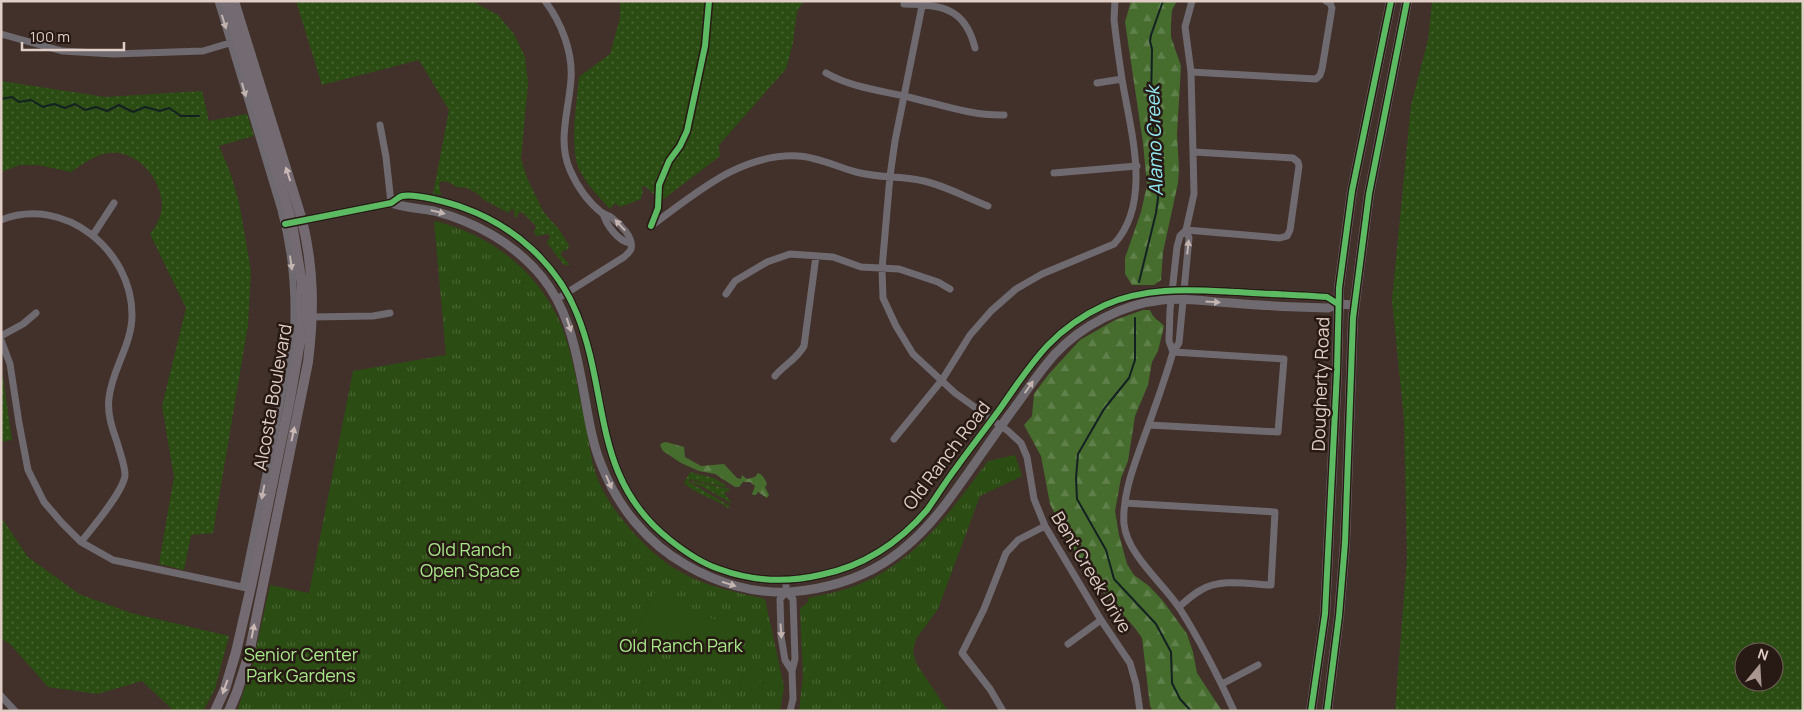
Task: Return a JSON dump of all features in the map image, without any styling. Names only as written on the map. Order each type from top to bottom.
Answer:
[{"type":"main road","name":"Alcosta Boulevard","points":[[215,711],[225,689],[236,652],[247,588],[290,399],[300,342],[302,284],[293,222],[226,1]]},
{"type":"main road","name":"Alcosta Boulevard","points":[[234,1],[238,41]]},
{"type":"main road","name":"Dougherty Road","points":[[1311,711],[1325,605],[1337,371],[1339,288],[1352,191],[1391,1]]},
{"type":"main road","name":"Dougherty Road","points":[[1327,711],[1339,616],[1345,543],[1354,305],[1369,194],[1407,1]]},
{"type":"main road","name":"Alcosta Boulevard","points":[[229,711],[249,654],[308,362],[312,316],[310,252],[293,222]]},
{"type":"street","name":"Alcosta Boulevard","points":[[218,1],[238,41]]},
{"type":"street","points":[[545,1],[553,11],[565,37],[571,65],[572,78],[564,135],[565,155],[576,184],[584,195],[602,213],[614,219],[626,231],[632,246],[624,257],[557,299]]},
{"type":"street","points":[[894,438],[942,380],[970,335],[990,311],[1016,289],[1042,274],[1114,244],[1122,235],[1135,195],[1137,166],[1114,19],[1115,1]]},
{"type":"street","points":[[1173,352],[1169,341],[1177,247],[1180,236],[1186,230],[1194,194],[1191,72],[1185,27],[1192,1]]},
{"type":"street","points":[[1191,72],[1316,79],[1320,75],[1332,8],[1330,3],[1326,1]]},
{"type":"street","points":[[904,4],[923,3],[943,7],[956,14],[972,34],[975,48]]},
{"type":"street","name":"Bent Creek Drive","points":[[923,3],[895,141],[890,176],[882,269],[883,298],[896,326],[913,354],[1021,444],[1027,457],[1034,500],[1045,526],[1101,620],[1130,663],[1136,684],[1140,711]]},
{"type":"street","points":[[1,34],[62,51],[114,54],[204,51],[238,41]]},
{"type":"street","points":[[826,73],[840,81],[986,115],[1004,115]]},
{"type":"street","points":[[1097,83],[1122,79]]},
{"type":"street","points":[[380,125],[391,203]]},
{"type":"street","points":[[1186,230],[1280,238],[1287,236],[1290,230],[1299,166],[1298,162],[1292,158],[1194,152]]},
{"type":"street","points":[[651,226],[723,175],[746,164],[773,156],[799,156],[827,162],[857,172],[925,181],[988,206]]},
{"type":"street","points":[[1054,173],[1137,166]]},
{"type":"street","name":"Old Ranch Road","points":[[293,222],[391,203],[403,196],[430,198],[451,203],[480,214],[503,226],[523,241],[552,270],[578,315],[588,346],[604,428],[613,460],[625,486],[644,514],[660,532],[686,552],[717,568],[741,576],[772,580],[800,580],[838,572],[866,560],[889,546],[927,510],[1024,372],[1047,345],[1073,323],[1105,306],[1130,296],[1172,290],[1327,297],[1338,304]]},
{"type":"street","points":[[93,234],[114,203]]},
{"type":"street","name":"Old Ranch Road","points":[[391,203],[402,207],[448,215],[475,225],[515,250],[533,267],[552,290],[566,317],[576,347],[600,462],[613,490],[633,521],[653,542],[679,562],[704,575],[739,587],[772,592],[786,592],[840,584],[870,572],[896,556],[938,516],[1035,378],[1057,352],[1080,332],[1131,306],[1163,299],[1328,308],[1338,304],[1354,305]]},
{"type":"street","points":[[1,220],[26,214],[42,214],[58,217],[77,224],[93,234],[112,252],[125,276],[131,296],[132,316],[128,344],[114,377],[109,398],[109,418],[123,463],[125,477],[116,495],[82,542]]},
{"type":"street","points":[[1186,230],[1189,238],[1179,343],[1173,352],[1131,474],[1125,503],[1124,526],[1133,549],[1179,607],[1201,643],[1234,711]]},
{"type":"street","points":[[726,294],[735,281],[767,262],[790,254],[833,257],[861,266],[899,269],[938,282],[950,289]]},
{"type":"street","points":[[775,376],[782,367],[798,356],[804,346],[816,256]]},
{"type":"street","points":[[36,313],[1,338],[10,364],[28,470],[44,502],[82,542],[113,560],[261,592]]},
{"type":"street","points":[[312,316],[373,316],[390,313]]},
{"type":"street","points":[[1148,425],[1278,432],[1284,359],[1173,352]]},
{"type":"street","points":[[1125,503],[1275,512],[1271,585],[1233,583],[1213,585],[1201,590],[1179,607]]},
{"type":"street","points":[[1003,711],[990,689],[962,653],[984,609],[1006,553],[1018,540],[1045,526]]},
{"type":"street","points":[[786,580],[786,592],[780,599],[781,636],[785,660],[792,671]]},
{"type":"street","points":[[786,592],[793,599],[796,659],[792,671],[793,699],[790,711]]},
{"type":"street","points":[[1068,644],[1101,620]]},
{"type":"street","points":[[1222,684],[1258,665]]},
{"type":"street","points":[[1,696],[15,711]]},
{"type":"street","points":[[3,711],[9,704]]},
{"type":"green space","points":[[296,1],[472,1],[498,15],[514,34],[525,57],[528,83],[521,159],[527,178],[544,213],[558,228],[569,245],[568,249],[561,252],[561,255],[570,265],[564,265],[547,243],[550,236],[548,234],[536,236],[534,232],[536,226],[523,213],[519,212],[516,219],[514,210],[512,209],[508,213],[467,188],[457,187],[448,182],[442,181],[439,183],[441,195],[433,194],[449,110],[419,60],[322,85]]},
{"type":"green space","points":[[620,1],[804,1],[797,11],[793,43],[786,69],[719,145],[720,156],[661,201],[646,187],[641,186],[643,191],[641,199],[620,207],[615,203],[610,209],[591,188],[577,164],[574,126],[579,77],[610,54],[620,18]]},
{"type":"green space","points":[[1131,1],[1177,1],[1172,10],[1171,37],[1181,66],[1177,134],[1178,183],[1163,252],[1161,280],[1154,285],[1132,285],[1125,274],[1125,258],[1141,212],[1147,185],[1143,143],[1125,22]]},
{"type":"green space","points":[[1432,1],[1803,1],[1803,711],[1395,711],[1407,558],[1404,420],[1392,300],[1411,105],[1428,40]]},
{"type":"green space","points":[[1,81],[105,97],[202,91],[209,121],[247,114],[254,136],[219,146],[230,172],[239,202],[251,271],[248,325],[213,533],[191,535],[184,570],[159,564],[174,477],[162,406],[186,308],[150,234],[161,213],[161,195],[146,168],[138,161],[120,153],[98,156],[71,172],[38,165],[20,165],[1,172]]},
{"type":"green space","name":"Old Ranch Open Space","points":[[434,221],[472,234],[506,254],[521,267],[546,297],[556,314],[570,351],[596,474],[605,494],[622,520],[656,555],[689,577],[721,588],[765,599],[784,687],[780,711],[237,711],[252,667],[270,585],[309,593],[353,371],[446,355]]},
{"type":"green space","points":[[1143,310],[1150,310],[1155,318],[1164,326],[1158,351],[1152,362],[1148,385],[1135,416],[1128,461],[1121,478],[1115,511],[1119,535],[1127,564],[1134,575],[1149,586],[1163,601],[1187,634],[1197,673],[1222,711],[1153,711],[1150,706],[1142,638],[1087,574],[1079,561],[1050,504],[1041,456],[1024,425],[1032,416],[1034,394],[1048,375],[1080,340],[1115,320]]},
{"type":"green space","points":[[1,377],[3,377],[12,440],[1,442]]},
{"type":"green space","points":[[666,442],[684,447],[685,457],[701,466],[724,464],[737,478],[741,479],[742,475],[747,479],[755,477],[758,473],[764,477],[767,484],[765,487],[769,495],[767,498],[758,492],[756,495],[753,495],[755,486],[750,482],[743,482],[739,487],[735,487],[715,474],[699,471],[681,463],[663,451],[660,445]]},
{"type":"green space","points":[[1015,455],[1022,476],[980,496],[938,609],[916,639],[913,651],[916,663],[948,711],[799,711],[803,676],[800,609],[808,602],[808,598],[860,584],[881,574],[932,532],[988,461]]},
{"type":"green space","points":[[690,472],[714,478],[727,486],[690,479],[689,482],[730,506],[728,508],[700,494],[684,483]]},
{"type":"green space","points":[[691,482],[730,489],[725,494],[732,504]]},
{"type":"green space","points":[[1,517],[28,557],[79,594],[131,613],[229,636],[215,689],[203,711],[174,711],[142,681],[97,694],[48,687],[10,644],[1,639]]},
{"type":"green space","name":"Old Ranch Park","points":[[654,593],[743,632],[725,673],[636,634]]},
{"type":"green space","points":[[633,636],[659,647],[649,670],[624,657]]},
{"type":"green space","points":[[744,672],[759,678],[760,682],[754,691],[739,685]]},
{"type":"green space","points":[[349,688],[351,699],[333,703],[330,692]]},
{"type":"waterway","name":"Alamo Creek","points":[[1139,282],[1158,198],[1151,101],[1152,49],[1150,41],[1163,1]]},
{"type":"waterway","points":[[1,99],[12,97],[19,102],[31,100],[43,107],[54,104],[65,108],[75,104],[85,110],[96,107],[107,111],[119,105],[133,112],[145,107],[160,111],[169,108],[181,116],[199,116]]},
{"type":"waterway","name":"Alamo Creek","points":[[1135,318],[1135,360],[1129,378],[1104,409],[1078,454],[1077,499],[1106,550],[1114,579],[1156,624],[1171,652],[1172,683],[1180,699],[1191,711]]},
{"type":"cycle path","points":[[651,226],[658,208],[659,185],[669,161],[680,146],[687,131],[705,46],[709,1]]},
{"type":"cycle path","points":[[1311,711],[1325,614],[1337,371],[1339,288],[1352,191],[1391,1]]},
{"type":"cycle path","points":[[1327,711],[1339,616],[1345,543],[1353,318],[1369,194],[1407,1]]},
{"type":"cycle path","points":[[285,224],[391,203],[408,195],[433,199],[464,208],[500,225],[516,236],[546,263],[558,279],[577,314],[587,344],[606,434],[615,463],[627,490],[645,516],[670,540],[706,564],[731,573],[769,580],[807,578],[836,571],[865,560],[892,543],[927,510],[952,473],[1046,348],[1071,325],[1105,305],[1137,295],[1187,290],[1327,297],[1338,304]]},
{"type":"park label","name":"Senior Center Park Gardens","points":[[301,664]]}]
